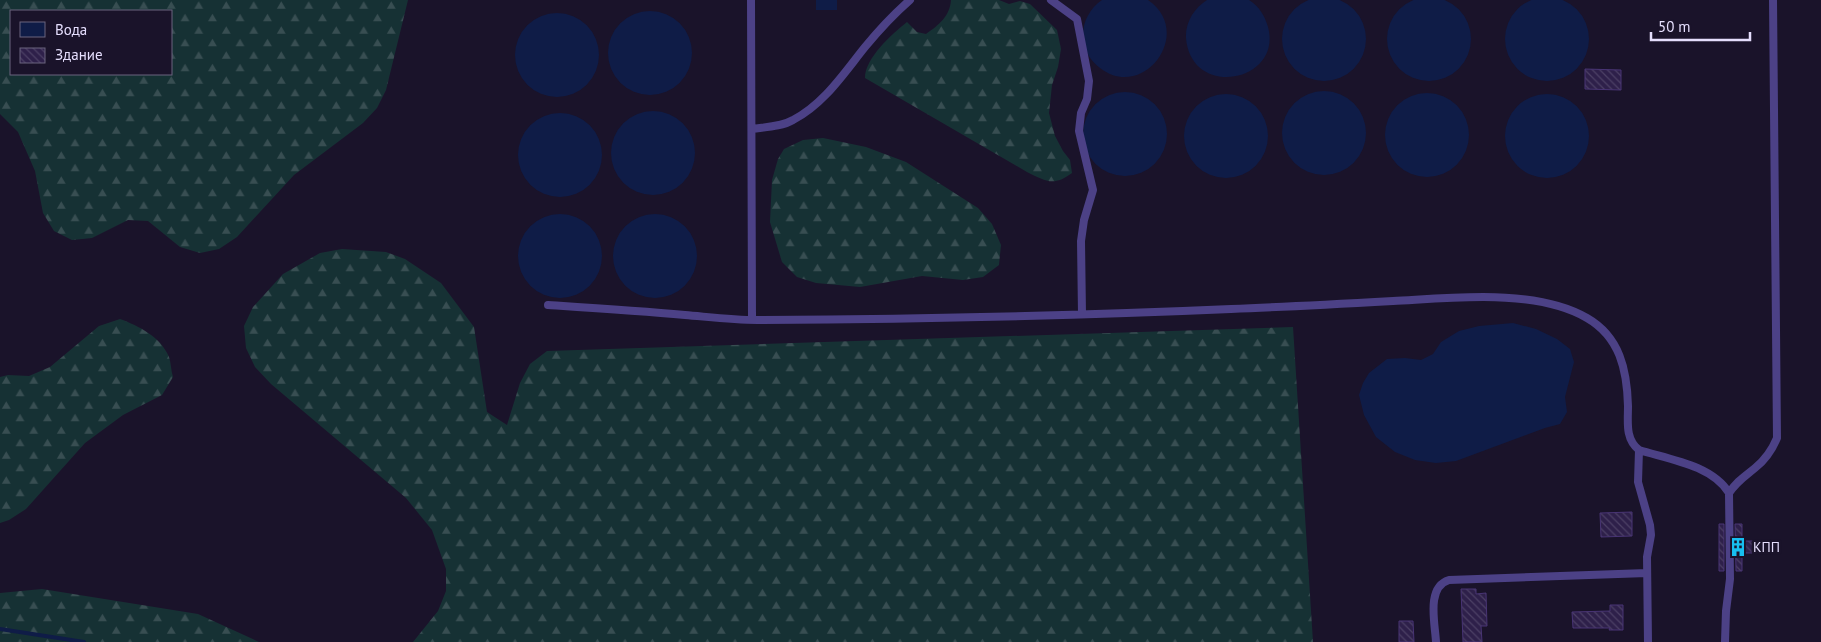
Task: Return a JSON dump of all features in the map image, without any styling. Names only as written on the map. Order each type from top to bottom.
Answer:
[{"type":"lane","points":[[751,0],[752,320]]},
{"type":"lane","points":[[752,129],[792,121],[807,111],[825,95],[892,16],[910,0]]},
{"type":"lane","points":[[1051,0],[1077,19],[1089,81],[1087,99],[1081,113],[1079,131],[1093,190],[1084,220],[1082,241],[1082,314]]},
{"type":"lane","points":[[1729,493],[1736,482],[1766,458],[1777,438],[1773,0]]},
{"type":"lane","points":[[548,305],[752,320],[1082,314],[1478,297],[1552,304],[1578,313],[1592,321],[1604,329],[1612,341],[1621,357],[1626,377],[1630,442],[1638,450],[1706,472],[1724,485],[1729,493],[1730,580],[1726,611],[1726,642]]},
{"type":"lane","points":[[1638,450],[1638,482],[1651,535],[1647,573],[1648,642]]},
{"type":"lane","points":[[1436,642],[1434,604],[1436,591],[1440,584],[1449,580],[1647,573]]},
{"type":"green space","points":[[0,0],[408,0],[386,90],[377,108],[363,123],[294,175],[237,237],[219,249],[200,253],[180,247],[148,221],[128,220],[92,238],[72,240],[54,231],[43,213],[35,171],[18,132],[0,114]]},
{"type":"green space","points":[[951,0],[999,0],[1009,4],[1020,1],[1030,4],[1057,30],[1061,49],[1052,85],[1049,113],[1055,136],[1070,160],[1072,173],[1060,180],[1054,181],[1039,178],[865,78],[869,62],[894,33],[907,22],[917,32],[926,34],[943,20]]},
{"type":"green space","points":[[823,138],[866,147],[906,162],[978,208],[992,224],[1001,245],[999,265],[983,277],[963,280],[922,276],[860,287],[816,283],[797,277],[782,262],[770,222],[772,180],[778,159],[784,149],[803,140]]},
{"type":"green space","points":[[342,249],[386,252],[405,259],[441,283],[474,327],[487,412],[507,425],[520,383],[530,364],[547,351],[1293,327],[1313,642],[413,642],[438,611],[446,591],[446,569],[432,530],[406,498],[271,384],[255,367],[246,348],[244,326],[253,307],[283,274],[320,253]]},
{"type":"green space","points":[[120,319],[149,333],[161,344],[169,357],[173,377],[162,395],[123,415],[85,443],[26,509],[9,520],[0,523],[0,377],[8,375],[29,376],[50,367],[99,326]]},
{"type":"green space","points":[[42,589],[198,614],[259,642],[0,642],[0,593]]},
{"type":"water","points":[[1313,-1],[1335,-1],[1347,4],[1359,16],[1365,31],[1365,47],[1359,62],[1347,74],[1332,80],[1316,80],[1301,74],[1289,62],[1283,47],[1283,31],[1289,16],[1301,4]]},
{"type":"water","points":[[1418,-1],[1440,-1],[1452,4],[1464,16],[1470,31],[1470,47],[1464,62],[1452,74],[1437,80],[1421,80],[1406,74],[1394,62],[1388,47],[1388,31],[1394,16],[1406,4]]},
{"type":"water","points":[[1536,-1],[1558,-1],[1570,4],[1582,16],[1588,31],[1588,47],[1582,62],[1570,74],[1555,80],[1539,80],[1524,74],[1512,62],[1506,47],[1506,31],[1512,16],[1524,4]]},
{"type":"water","points":[[816,0],[837,0],[837,10],[816,10]]},
{"type":"water","points":[[1102,0],[1148,0],[1161,14],[1167,29],[1165,45],[1158,59],[1147,70],[1133,76],[1117,76],[1100,68],[1088,55],[1083,33],[1085,22],[1090,12]]},
{"type":"water","points":[[1207,0],[1249,0],[1259,8],[1268,27],[1269,46],[1262,61],[1250,71],[1234,76],[1218,76],[1203,70],[1192,58],[1186,38],[1187,27],[1194,12]]},
{"type":"water","points":[[650,11],[666,14],[680,23],[689,37],[692,53],[689,69],[680,83],[666,92],[650,95],[634,92],[620,83],[611,69],[608,53],[611,37],[620,23],[634,14]]},
{"type":"water","points":[[557,13],[573,16],[587,25],[596,39],[599,55],[596,71],[587,85],[573,94],[557,97],[541,94],[527,85],[518,71],[515,55],[518,39],[527,25],[541,16]]},
{"type":"water","points":[[1324,91],[1340,94],[1354,103],[1363,117],[1366,133],[1363,149],[1354,163],[1340,172],[1324,175],[1308,172],[1294,163],[1285,149],[1282,133],[1285,117],[1294,103],[1308,94]]},
{"type":"water","points":[[1125,92],[1141,95],[1155,104],[1164,118],[1167,134],[1164,150],[1155,164],[1141,173],[1125,176],[1109,173],[1095,164],[1086,150],[1083,134],[1086,118],[1095,104],[1109,95]]},
{"type":"water","points":[[1427,93],[1443,96],[1457,105],[1466,119],[1469,135],[1466,151],[1457,165],[1443,174],[1427,177],[1411,174],[1397,165],[1388,151],[1385,135],[1388,119],[1397,105],[1411,96]]},
{"type":"water","points":[[1226,94],[1242,97],[1256,106],[1265,120],[1268,136],[1265,152],[1256,166],[1242,175],[1226,178],[1210,175],[1196,166],[1187,152],[1184,136],[1187,120],[1196,106],[1210,97]]},
{"type":"water","points":[[1547,94],[1563,97],[1577,106],[1586,120],[1589,136],[1586,152],[1577,166],[1563,175],[1547,178],[1531,175],[1517,166],[1508,152],[1505,136],[1508,120],[1517,106],[1531,97]]},
{"type":"water","points":[[653,111],[669,114],[683,123],[692,137],[695,153],[692,169],[683,183],[669,192],[653,195],[637,192],[623,183],[614,169],[611,153],[614,137],[623,123],[637,114]]},
{"type":"water","points":[[560,113],[576,116],[590,125],[599,139],[602,155],[599,171],[590,185],[576,194],[560,197],[544,194],[530,185],[521,171],[518,155],[521,139],[530,125],[544,116]]},
{"type":"water","points":[[560,214],[576,217],[590,226],[599,240],[602,256],[599,272],[590,286],[576,295],[560,298],[544,295],[530,286],[521,272],[518,256],[521,240],[530,226],[544,217]]},
{"type":"water","points":[[655,214],[671,217],[685,226],[694,240],[697,256],[694,272],[685,286],[671,295],[655,298],[639,295],[625,286],[616,272],[613,256],[616,240],[625,226],[639,217]]},
{"type":"water","points":[[1513,323],[1536,329],[1557,339],[1570,349],[1574,362],[1565,397],[1567,412],[1560,424],[1456,461],[1436,463],[1415,460],[1395,452],[1376,437],[1364,415],[1359,395],[1369,373],[1387,359],[1405,358],[1421,360],[1433,354],[1441,342],[1459,331],[1479,326]]},
{"type":"building","points":[[1585,69],[1621,70],[1621,90],[1585,89]]},
{"type":"building","points":[[1632,512],[1632,536],[1601,537],[1600,513]]},
{"type":"building","points":[[1719,524],[1724,524],[1724,571],[1719,571]]},
{"type":"building","points":[[1735,524],[1742,524],[1742,541],[1757,541],[1757,553],[1742,553],[1742,571],[1736,571]]},
{"type":"building","points":[[1461,589],[1476,589],[1476,594],[1486,593],[1487,626],[1481,626],[1482,642],[1463,642]]},
{"type":"building","points":[[1610,605],[1623,605],[1623,630],[1573,628],[1572,612],[1610,611]]},
{"type":"building","points":[[1399,621],[1413,621],[1414,642],[1399,642]]},
{"type":"waterway","points":[[0,629],[84,642]]},
{"type":"place","name":"КПП","points":[[1738,547]]}]
